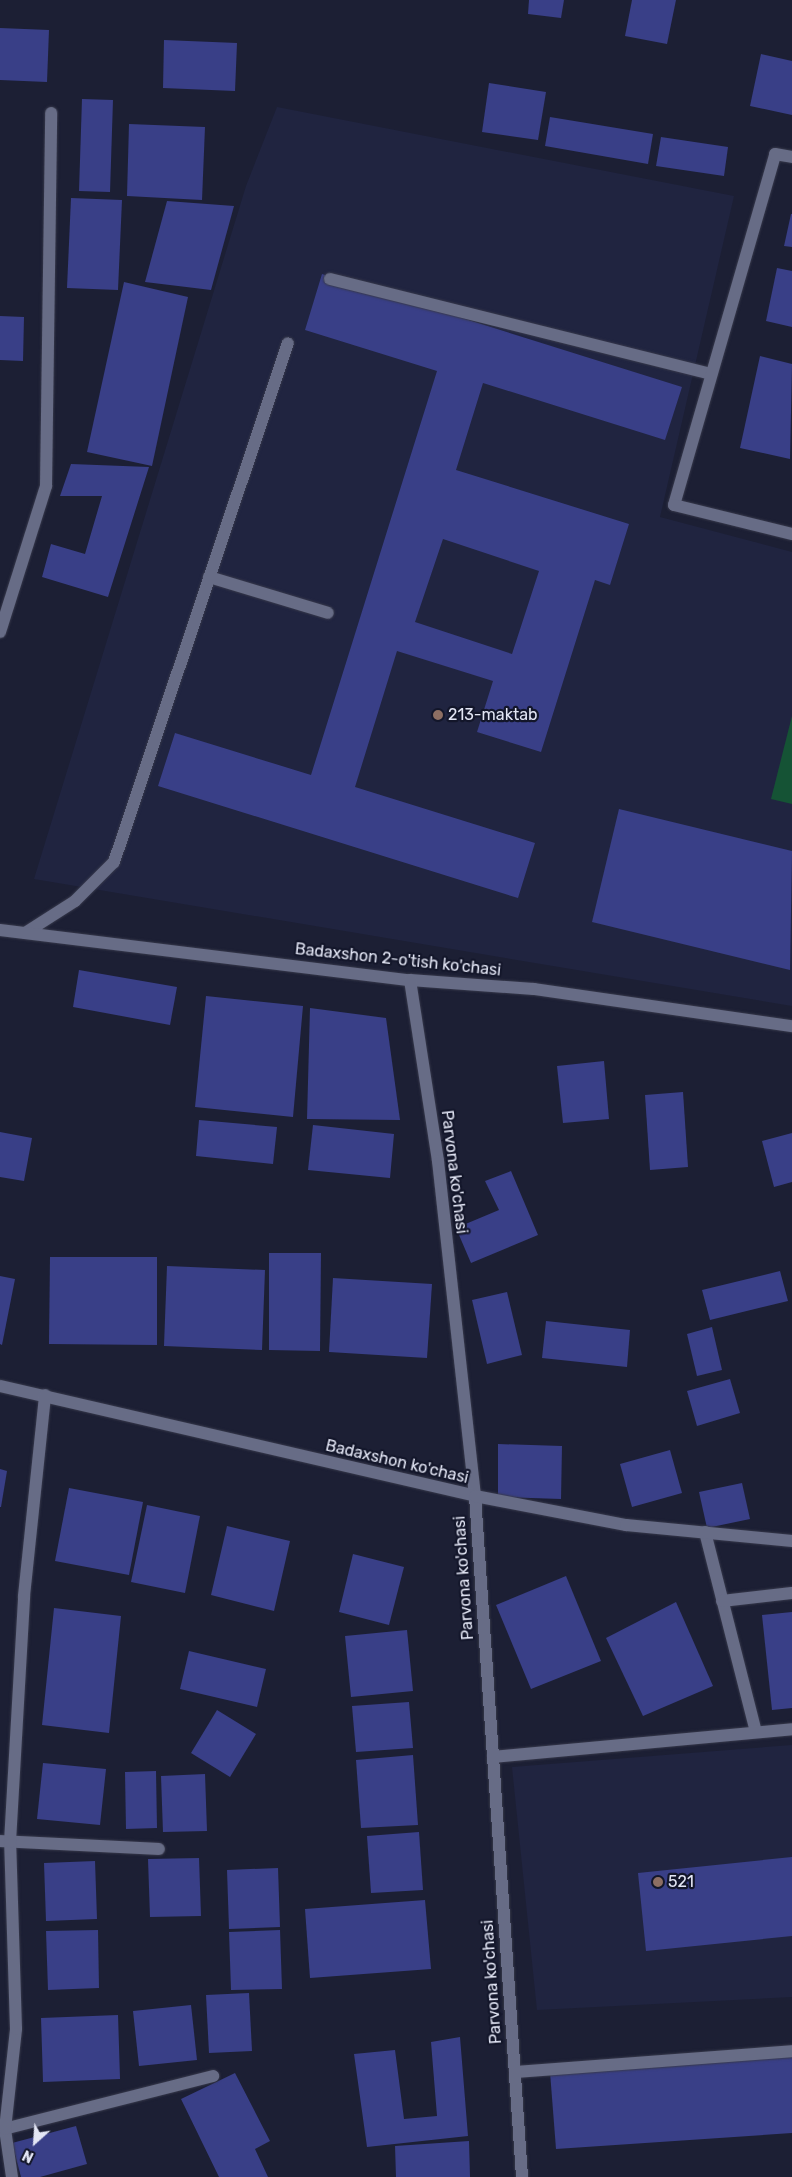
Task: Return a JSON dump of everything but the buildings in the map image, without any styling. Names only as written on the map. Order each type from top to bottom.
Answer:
[{"type":"street","points":[[0,632],[46,486],[51,114]]},
{"type":"street","points":[[792,158],[775,154],[674,505],[792,534]]},
{"type":"street","points":[[330,278],[712,374]]},
{"type":"street","points":[[25,933],[75,901],[114,862],[288,343]]},
{"type":"street","points":[[210,577],[328,614]]},
{"type":"street","name":"Badaxshon 2-o'tish ko'chasi","points":[[0,930],[410,980],[534,989],[792,1026]]},
{"type":"street","name":"Parvona ko'chasi","points":[[410,980],[438,1161],[475,1496],[522,2177]]},
{"type":"street","name":"Badaxshon ko'chasi","points":[[0,1386],[475,1496],[626,1525],[792,1541]]},
{"type":"street","points":[[12,2177],[2,2130],[16,2028],[5,1842],[24,1596],[45,1395]]},
{"type":"street","points":[[704,1532],[756,1732]]},
{"type":"street","points":[[722,1601],[792,1593]]},
{"type":"street","points":[[493,1757],[792,1729]]},
{"type":"street","points":[[5,1842],[159,1849]]},
{"type":"street","points":[[515,2072],[792,2051]]},
{"type":"street","points":[[2,2130],[213,2076]]},
{"type":"shaded area","name":"213-maktab","points":[[277,107],[734,196],[660,517],[792,552],[792,1006],[34,879],[246,186]]},
{"type":"shaded area","name":"521","points":[[792,1745],[792,1997],[537,2010],[512,1767]]},
{"type":"green space","points":[[792,716],[792,804],[771,799]]},
{"type":"place","name":"213-maktab","points":[[438,715]]},
{"type":"place","name":"521","points":[[658,1882]]}]
